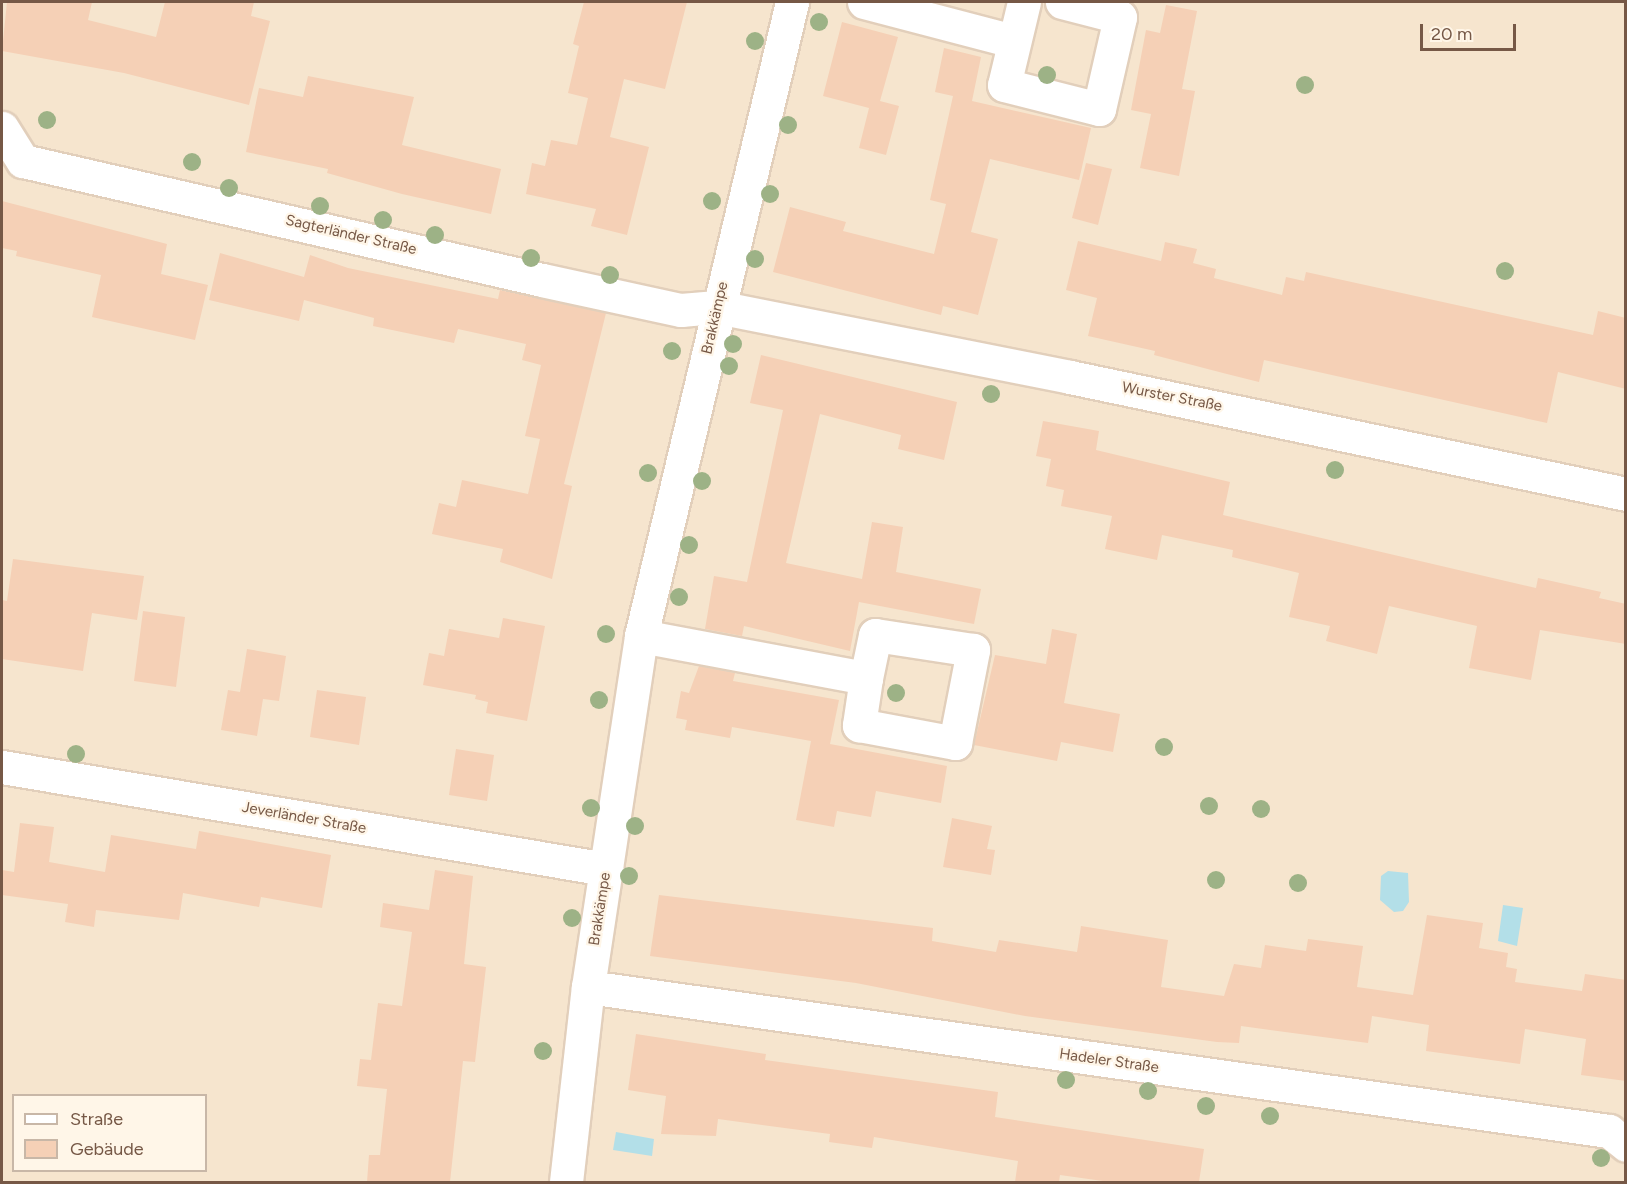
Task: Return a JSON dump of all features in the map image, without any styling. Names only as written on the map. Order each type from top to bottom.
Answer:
[{"type":"street","name":"Brakkämpe","points":[[566,1182],[588,987],[641,636],[717,307],[792,2]]},
{"type":"street","points":[[864,2],[1012,41]]},
{"type":"street","points":[[1024,2],[1012,41],[1004,85],[1100,109],[1120,17],[1062,2]]},
{"type":"street","name":"Sagterländer Straße","points":[[2,128],[23,160],[631,300],[681,310],[717,307]]},
{"type":"street","name":"Wurster Straße","points":[[717,307],[1260,414],[1626,494]]},
{"type":"street","points":[[641,636],[866,678]]},
{"type":"street","name":"Jeverländer Straße","points":[[2,767],[606,869]]},
{"type":"street","name":"Hadeler Straße","points":[[588,987],[1609,1131],[1626,1146]]},
{"type":"shaded area","points":[[2,2],[1625,2],[1625,1182],[2,1182]]},
{"type":"water","points":[[1388,871],[1408,873],[1409,902],[1403,911],[1394,912],[1380,900],[1381,876]]},
{"type":"water","points":[[1503,905],[1523,908],[1517,946],[1498,941]]},
{"type":"water","points":[[616,1132],[654,1139],[652,1156],[613,1150]]},
{"type":"building","points":[[7,2],[92,2],[88,20],[156,37],[165,2],[254,2],[251,16],[270,21],[249,105],[124,73],[2,51]]},
{"type":"building","points":[[584,2],[687,2],[665,89],[624,79],[610,137],[649,147],[627,235],[591,226],[596,209],[526,194],[532,163],[545,166],[551,140],[577,145],[588,98],[568,93],[579,46],[573,44]]},
{"type":"building","points":[[1166,5],[1197,11],[1182,89],[1195,91],[1179,176],[1140,168],[1151,114],[1131,110],[1146,30],[1160,33]]},
{"type":"building","points":[[842,22],[898,37],[880,101],[899,106],[886,155],[859,148],[869,108],[823,96]]},
{"type":"building","points":[[944,48],[981,57],[972,101],[1091,128],[1079,180],[990,159],[971,232],[998,239],[978,315],[943,306],[941,315],[773,272],[790,207],[846,222],[843,231],[934,254],[946,204],[930,200],[953,96],[935,92]]},
{"type":"building","points":[[308,76],[414,97],[402,145],[501,169],[491,214],[402,194],[327,173],[328,169],[246,152],[259,88],[303,97]]},
{"type":"building","points":[[1086,163],[1112,169],[1098,225],[1072,218]]},
{"type":"building","points":[[2,201],[167,244],[161,274],[208,285],[195,340],[92,317],[101,275],[16,256],[17,251],[2,248]]},
{"type":"building","points":[[1078,241],[1161,261],[1165,242],[1197,249],[1193,263],[1216,269],[1214,278],[1282,295],[1286,277],[1304,281],[1306,272],[1593,335],[1598,311],[1626,318],[1626,389],[1558,372],[1547,423],[1264,360],[1259,382],[1154,355],[1155,351],[1088,336],[1097,298],[1066,290]]},
{"type":"building","points":[[220,253],[304,277],[310,255],[348,268],[498,299],[500,290],[606,313],[564,484],[572,486],[552,579],[500,562],[503,549],[432,534],[439,503],[456,507],[462,480],[528,494],[540,439],[525,436],[541,365],[522,360],[526,344],[458,329],[454,343],[373,326],[374,318],[304,300],[299,321],[209,300]]},
{"type":"building","points":[[761,355],[957,402],[944,460],[898,449],[901,435],[820,414],[786,563],[862,579],[872,522],[903,527],[896,572],[981,589],[974,624],[859,602],[850,651],[744,626],[742,636],[705,629],[714,576],[747,582],[783,410],[750,403]]},
{"type":"building","points":[[1043,421],[1099,431],[1096,450],[1230,482],[1223,515],[1536,588],[1538,578],[1601,592],[1599,598],[1626,604],[1626,644],[1540,630],[1531,680],[1469,668],[1477,626],[1389,606],[1377,654],[1326,641],[1330,626],[1289,617],[1299,573],[1232,557],[1233,550],[1162,535],[1157,560],[1105,549],[1112,516],[1061,506],[1064,490],[1046,486],[1051,459],[1036,456]]},
{"type":"building","points":[[13,559],[144,576],[137,620],[92,613],[83,671],[2,659],[2,600],[7,601]]},
{"type":"building","points":[[143,611],[185,617],[176,687],[134,681]]},
{"type":"building","points":[[503,618],[545,626],[527,721],[486,713],[488,702],[475,699],[476,695],[423,685],[429,653],[444,656],[449,629],[499,638]]},
{"type":"building","points":[[1052,629],[1077,634],[1064,703],[1120,714],[1113,752],[1061,742],[1057,761],[974,745],[995,655],[1046,664]]},
{"type":"building","points":[[247,649],[286,656],[279,701],[263,699],[257,736],[221,730],[228,690],[240,692]]},
{"type":"building","points":[[699,666],[735,673],[733,681],[839,700],[830,744],[947,766],[941,803],[876,791],[871,817],[837,811],[834,827],[796,820],[811,741],[732,727],[730,738],[685,730],[687,720],[676,718],[681,691],[689,693]]},
{"type":"building","points":[[317,690],[366,697],[359,745],[310,737]]},
{"type":"building","points":[[456,749],[494,755],[487,801],[449,795]]},
{"type":"building","points":[[952,818],[992,826],[987,849],[995,850],[991,875],[943,867]]},
{"type":"building","points":[[20,823],[54,827],[49,862],[105,872],[111,835],[196,849],[199,831],[331,855],[322,908],[261,897],[259,907],[183,893],[179,920],[96,910],[94,927],[65,922],[68,904],[2,895],[2,870],[14,872]]},
{"type":"building","points":[[435,870],[473,876],[464,964],[486,967],[475,1062],[463,1061],[450,1182],[367,1182],[369,1155],[380,1155],[387,1089],[357,1086],[360,1059],[371,1060],[378,1003],[402,1006],[412,932],[380,927],[383,903],[429,910]]},
{"type":"building","points":[[659,895],[933,928],[932,941],[996,952],[999,940],[1077,952],[1081,926],[1168,940],[1161,987],[1224,996],[1234,964],[1261,968],[1265,945],[1306,951],[1308,939],[1363,946],[1357,987],[1413,995],[1427,915],[1483,923],[1479,948],[1508,953],[1506,967],[1517,969],[1515,982],[1582,991],[1585,974],[1626,980],[1626,1081],[1581,1075],[1586,1039],[1525,1029],[1520,1064],[1426,1051],[1429,1025],[1372,1016],[1368,1043],[1241,1026],[1239,1043],[1217,1042],[1025,1016],[856,983],[650,956]]},
{"type":"building","points":[[636,1034],[766,1054],[765,1060],[998,1092],[995,1117],[1204,1149],[1199,1182],[1110,1182],[1060,1175],[1059,1182],[1015,1182],[1018,1161],[874,1137],[872,1148],[829,1142],[830,1134],[718,1119],[716,1136],[661,1134],[666,1096],[628,1090]]}]
